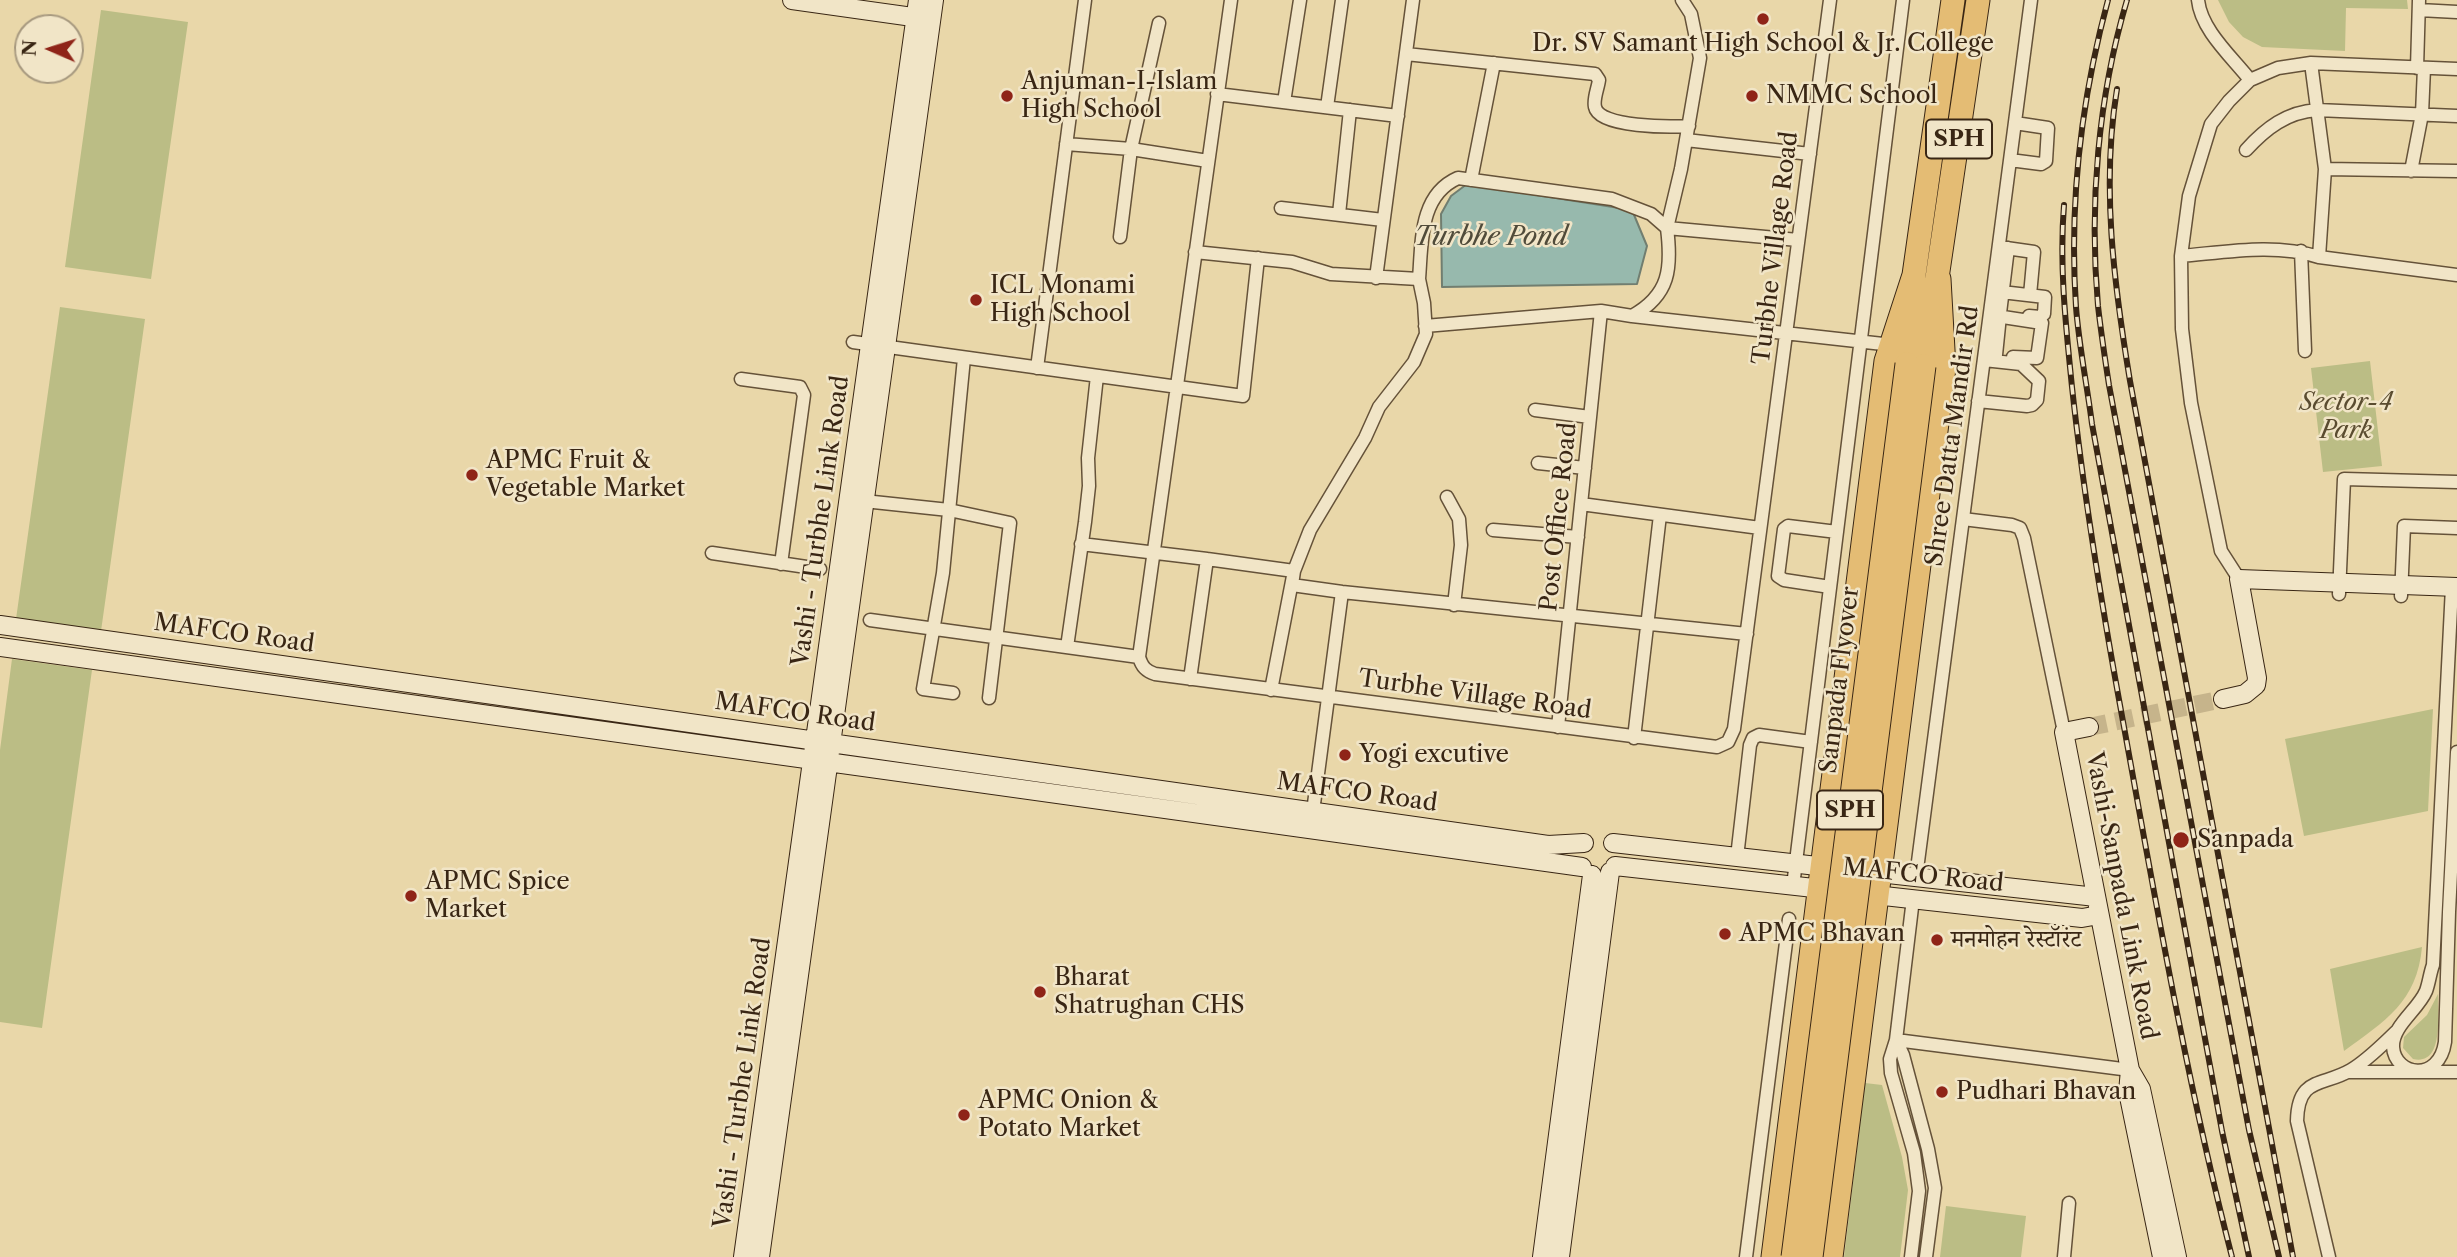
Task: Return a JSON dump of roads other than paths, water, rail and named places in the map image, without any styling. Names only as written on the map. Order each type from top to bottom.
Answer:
[{"type":"highway","name":"SPH","points":[[1914,275],[1953,0]]},
{"type":"highway","name":"SPH","points":[[1939,278],[1978,0]]},
{"type":"highway","points":[[1773,1257],[1886,362],[1914,275]]},
{"type":"highway","name":"Sanpada Flyover","points":[[1811,1257],[1915,365],[1914,275]]},
{"type":"highway","points":[[1832,1257],[1944,368],[1939,278]]},
{"type":"highway","name":"Sanpada Flyover","points":[[1793,1257],[1915,365],[1939,278]]},
{"type":"highway","points":[[1808,979],[1866,986]]},
{"type":"main road","points":[[792,0],[922,6]]},
{"type":"main road","name":"Vashi - Turbhe Link Road","points":[[823,742],[870,345],[922,6]]},
{"type":"main road","name":"Vashi - Turbhe Link Road","points":[[760,1257],[786,1010],[820,761],[864,501],[870,345]]},
{"type":"main road","points":[[2223,699],[2245,694],[2256,685],[2240,584],[2454,593]]},
{"type":"main road","name":"MAFCO Road","points":[[0,625],[823,742],[1132,795],[1320,822],[1587,871]]},
{"type":"main road","name":"MAFCO Road","points":[[0,647],[820,761],[1132,795]]},
{"type":"main road","points":[[2064,732],[2089,727]]},
{"type":"main road","name":"Vashi-Sanpada Link Road","points":[[2064,732],[2130,1070],[2128,1092],[2162,1257]]},
{"type":"main road","name":"MAFCO Road","points":[[1320,822],[1548,845],[1584,844]]},
{"type":"main road","points":[[1542,1257],[1587,871],[1579,855],[1584,844],[1601,837],[1613,843],[1618,854],[1613,869],[1560,1257]]},
{"type":"main road","name":"MAFCO Road","points":[[1613,843],[1796,864],[1821,878]]},
{"type":"main road","points":[[1587,871],[1605,875],[1613,869]]},
{"type":"main road","name":"MAFCO Road","points":[[1613,869],[1793,886],[1821,878],[1879,884],[1916,877],[2098,906]]},
{"type":"main road","name":"MAFCO Road","points":[[1879,884],[1913,899],[2082,918],[2098,906]]},
{"type":"main road","name":"Vashi - Turbhe Link Road","points":[[743,1257],[786,1010]]},
{"type":"main road","name":"Vashi-Sanpada Link Road","points":[[2130,1070],[2141,1089],[2177,1257]]},
{"type":"street","points":[[1037,368],[1085,0]]},
{"type":"street","points":[[870,620],[1139,657],[1231,0]]},
{"type":"street","points":[[1284,102],[1300,0]]},
{"type":"street","points":[[1327,107],[1342,0]]},
{"type":"street","points":[[1376,278],[1413,0]]},
{"type":"street","points":[[1632,316],[1655,300],[1663,288],[1669,262],[1667,229],[1700,58],[1691,14],[1682,0]]},
{"type":"street","name":"Turbhe Village Road","points":[[1139,657],[1141,665],[1147,671],[1190,679],[1706,747],[1717,747],[1728,742],[1734,729],[1830,0]]},
{"type":"street","points":[[1793,886],[1903,0]]},
{"type":"street","name":"Shree Datta Mandir Rd","points":[[1916,877],[1978,401],[1995,314],[2010,160],[2031,0]]},
{"type":"street","points":[[2198,0],[2212,33],[2250,80]]},
{"type":"street","points":[[2411,171],[2422,114],[2419,5],[2457,12]]},
{"type":"street","points":[[1120,237],[1131,149],[1160,23]]},
{"type":"street","points":[[1406,54],[1595,74],[1599,80],[1594,107],[1599,116],[1608,120],[1652,126],[1689,126]]},
{"type":"street","points":[[1471,180],[1494,63]]},
{"type":"street","points":[[2311,63],[2325,169],[2319,257]]},
{"type":"street","points":[[2240,584],[2221,551],[2191,404],[2182,329],[2181,256],[2189,196],[2211,124],[2250,80],[2278,68],[2311,63],[2457,69]]},
{"type":"street","points":[[1217,94],[1398,116]]},
{"type":"street","points":[[1339,214],[1350,110]]},
{"type":"street","points":[[2246,150],[2277,122],[2300,111],[2457,116]]},
{"type":"street","points":[[2010,160],[2041,164],[2046,161],[2048,128],[2015,123]]},
{"type":"street","points":[[1686,140],[1810,154]]},
{"type":"street","points":[[1066,144],[1131,149],[1208,161]]},
{"type":"street","points":[[2325,169],[2457,171]]},
{"type":"street","points":[[1271,690],[1294,571],[1311,530],[1365,438],[1379,407],[1414,362],[1426,334],[1419,279],[1426,215],[1444,184],[1458,178],[1612,199],[1651,214],[1667,229],[1798,240]]},
{"type":"street","points":[[1281,208],[1382,220]]},
{"type":"street","points":[[2003,248],[2035,254],[2030,295]]},
{"type":"street","points":[[2181,256],[2272,248],[2301,251],[2319,257],[2457,275]]},
{"type":"street","points":[[1195,251],[1292,262],[1331,274],[1419,279]]},
{"type":"street","points":[[2301,251],[2305,351]]},
{"type":"street","points":[[870,345],[1243,396],[1258,258]]},
{"type":"street","points":[[1995,314],[2040,317],[2044,314],[2045,297],[1998,291]]},
{"type":"street","points":[[1425,326],[1601,311],[1892,345]]},
{"type":"street","name":"Post Office Road","points":[[1558,727],[1601,311]]},
{"type":"street","points":[[1988,356],[2037,358],[2042,326],[2040,322],[1995,314]]},
{"type":"street","points":[[1978,401],[2026,406],[2037,400],[2039,381],[2029,369],[2021,364],[1988,356]]},
{"type":"street","points":[[953,693],[923,689],[943,573],[964,358]]},
{"type":"street","points":[[1066,647],[1089,486],[1088,458],[1097,376]]},
{"type":"street","points":[[741,379],[785,383],[800,387],[804,395],[781,564]]},
{"type":"street","points":[[1535,410],[1590,417]]},
{"type":"street","points":[[1538,463],[1585,468]]},
{"type":"street","points":[[2339,588],[2344,478],[2457,482]]},
{"type":"street","points":[[1447,497],[1459,519],[1461,545],[1454,605]]},
{"type":"street","points":[[864,501],[949,510],[1010,523],[989,698]]},
{"type":"street","points":[[1581,504],[1760,528]]},
{"type":"street","points":[[1634,738],[1660,514]]},
{"type":"street","points":[[1963,519],[2020,528],[2064,732]]},
{"type":"street","points":[[1830,587],[1784,580],[1778,576],[1784,529],[1787,526],[1837,532]]},
{"type":"street","points":[[2402,591],[2404,526],[2457,528]]},
{"type":"street","points":[[1493,530],[1578,537]]},
{"type":"street","points":[[1080,544],[1294,571]]},
{"type":"street","points":[[712,553],[820,569]]},
{"type":"street","points":[[1190,679],[1207,559]]},
{"type":"street","points":[[1294,571],[1292,584],[1342,593],[1747,634]]},
{"type":"street","points":[[1320,822],[1328,697],[1342,593]]},
{"type":"street","points":[[2348,1072],[2397,1031],[2413,1013],[2426,992],[2433,965],[2454,593]]},
{"type":"street","points":[[1737,857],[1753,738],[1759,735],[1811,742]]},
{"type":"street","points":[[2457,752],[2444,1053],[2449,1065],[2457,1071]]},
{"type":"street","points":[[1912,1257],[1919,1191],[1914,1153],[1891,1073],[1890,1059],[1896,1040],[1913,899]]},
{"type":"street","points":[[1746,1257],[1788,919]]},
{"type":"street","points":[[2426,992],[2437,985],[2448,993]]},
{"type":"street","points":[[2397,1031],[2394,1039],[2395,1055],[2404,1066],[2422,1071],[2435,1065],[2444,1053]]},
{"type":"street","points":[[1896,1040],[2130,1070]]},
{"type":"street","points":[[1896,1040],[1928,1149],[1935,1188],[1926,1257]]},
{"type":"street","points":[[2329,1257],[2297,1121],[2298,1104],[2304,1093],[2318,1082],[2348,1072],[2457,1071]]},
{"type":"street","points":[[2064,1257],[2069,1203]]},
{"type":"water","name":"Turbhe Pond","points":[[1467,184],[1632,210],[1647,246],[1637,284],[1442,287],[1441,214],[1451,196]]},
{"type":"tunnel","points":[[2089,727],[2223,699]]},
{"type":"railway","points":[[2108,0],[2091,76],[2079,152],[2074,229],[2077,322],[2092,424],[2222,1131],[2249,1257]]},
{"type":"railway","points":[[2127,0],[2109,75],[2098,152],[2095,268],[2099,316],[2109,385],[2249,1130],[2279,1257]]},
{"type":"railway","points":[[2117,89],[2112,125],[2110,198],[2124,345],[2293,1257]]},
{"type":"railway","points":[[2064,205],[2062,251],[2066,319],[2077,429],[2094,552],[2172,988],[2232,1257]]},
{"type":"place","name":"Dr. SV Samant High School & Jr. College","points":[[1763,19]]},
{"type":"place","name":"Anjuman-I-Islam High School","points":[[1007,96]]},
{"type":"place","name":"NMMC School","points":[[1752,96]]},
{"type":"place","name":"ICL Monami High School","points":[[976,300]]},
{"type":"place","name":"APMC Fruit & Vegetable Market","points":[[472,475]]},
{"type":"place","name":"Yogi excutive","points":[[1345,755]]},
{"type":"place","name":"Sanpada","points":[[2181,840]]},
{"type":"place","name":"APMC Spice Market","points":[[411,896]]},
{"type":"place","name":"APMC Bhavan","points":[[1725,934]]},
{"type":"place","name":"मनमोहन रेस्टॉरंट","points":[[1937,940]]},
{"type":"place","name":"Bharat Shatrughan CHS","points":[[1040,992]]},
{"type":"place","name":"Pudhari Bhavan","points":[[1942,1092]]},
{"type":"place","name":"APMC Onion & Potato Market","points":[[964,1115]]},
{"type":"park label","name":"Sector-4 Park","points":[[2346,417]]}]
